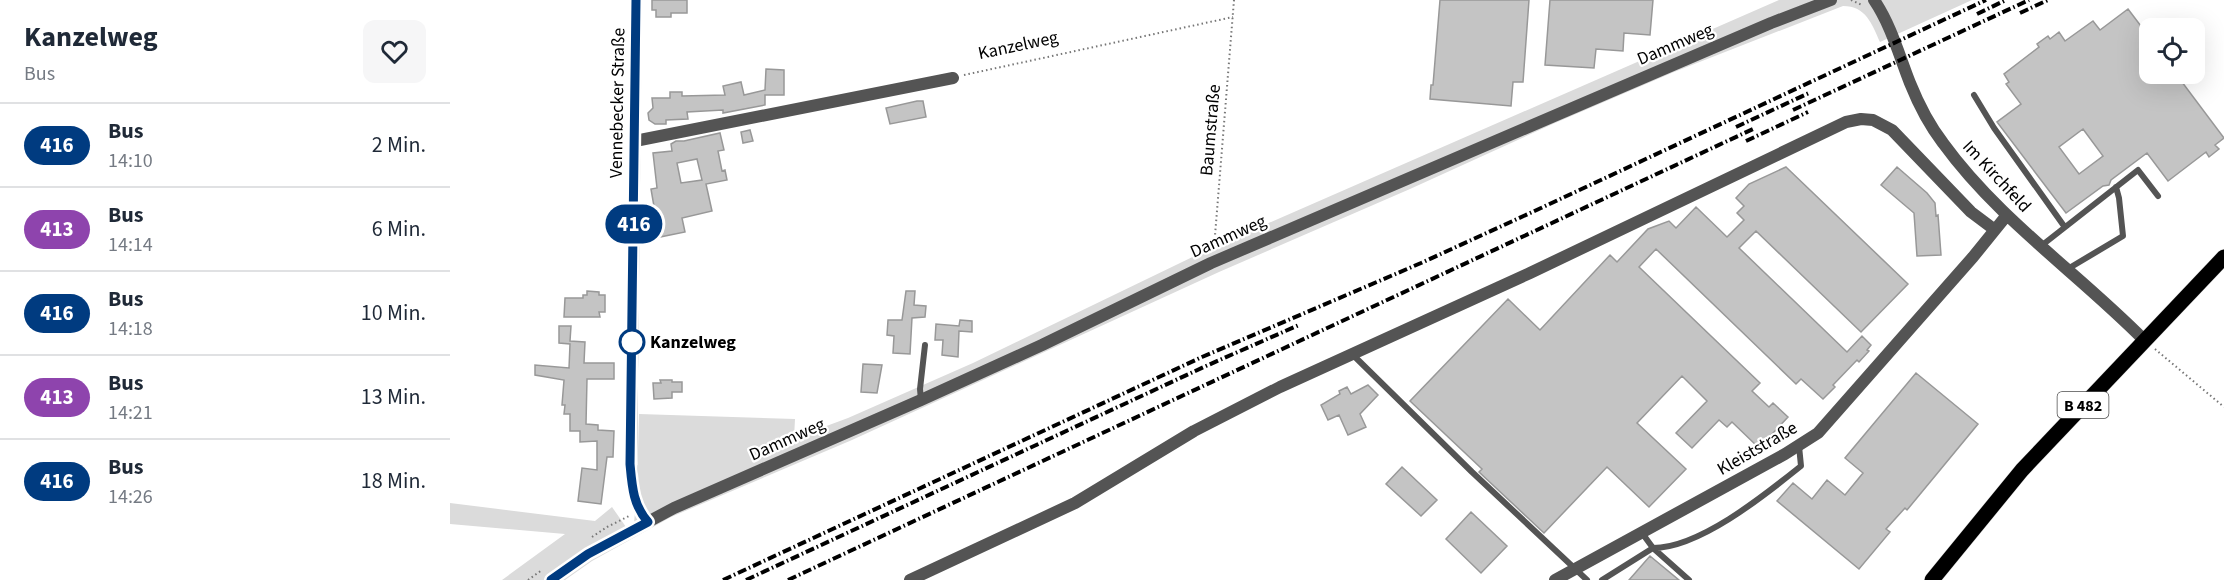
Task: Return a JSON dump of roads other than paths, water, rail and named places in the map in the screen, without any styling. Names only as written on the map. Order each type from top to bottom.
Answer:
[{"type":"main road","name":"B 482","points":[[1932,580],[2022,470],[2224,257]]},
{"type":"street","name":"Vennebecker Straße","points":[[636,0],[630,464],[632,490],[639,512],[648,522]]},
{"type":"street","name":"Dammweg","points":[[648,522],[1042,345],[1211,263],[1739,36],[1831,0]]},
{"type":"street","name":"Im Kirchfeld","points":[[1874,0],[1885,17],[1911,85],[1941,141],[1964,170],[2007,215],[2066,270],[2122,317],[2144,340]]},
{"type":"street","points":[[635,141],[953,78]]},
{"type":"street","points":[[910,580],[1075,503],[1194,431],[1352,354],[1530,273],[1846,122],[1861,119],[1873,120],[1892,130],[1971,212],[1995,230]]},
{"type":"street","name":"Kleiststraße","points":[[1555,580],[1799,446],[1818,432],[2007,215]]},
{"type":"street","points":[[551,580],[588,554],[648,522]]},
{"type":"lane","points":[[1974,95],[1994,128],[2064,226]]},
{"type":"lane","points":[[2041,246],[2138,170],[2158,196]]},
{"type":"lane","points":[[2066,270],[2123,236],[2120,198],[2116,187]]},
{"type":"lane","points":[[921,400],[920,388],[926,345]]},
{"type":"lane","points":[[1352,354],[1472,472],[1587,580]]},
{"type":"lane","points":[[1602,580],[1653,548],[1667,548],[1688,539],[1729,520],[1754,503],[1801,466],[1799,446]]},
{"type":"lane","points":[[1642,533],[1653,548],[1689,580]]},
{"type":"railway","points":[[723,580],[1202,357],[1421,263],[1541,208],[1986,0]]},
{"type":"railway","points":[[1977,14],[2006,0]]},
{"type":"railway","points":[[1793,110],[2029,0]]},
{"type":"railway","points":[[2020,13],[2048,0]]},
{"type":"railway","points":[[1736,127],[1809,93]]},
{"type":"railway","points":[[1746,141],[1808,112]]},
{"type":"railway","points":[[788,580],[1753,129]]},
{"type":"railway","points":[[746,580],[1299,325]]},
{"type":"place","name":"Kanzelweg","points":[[632,342]]}]
